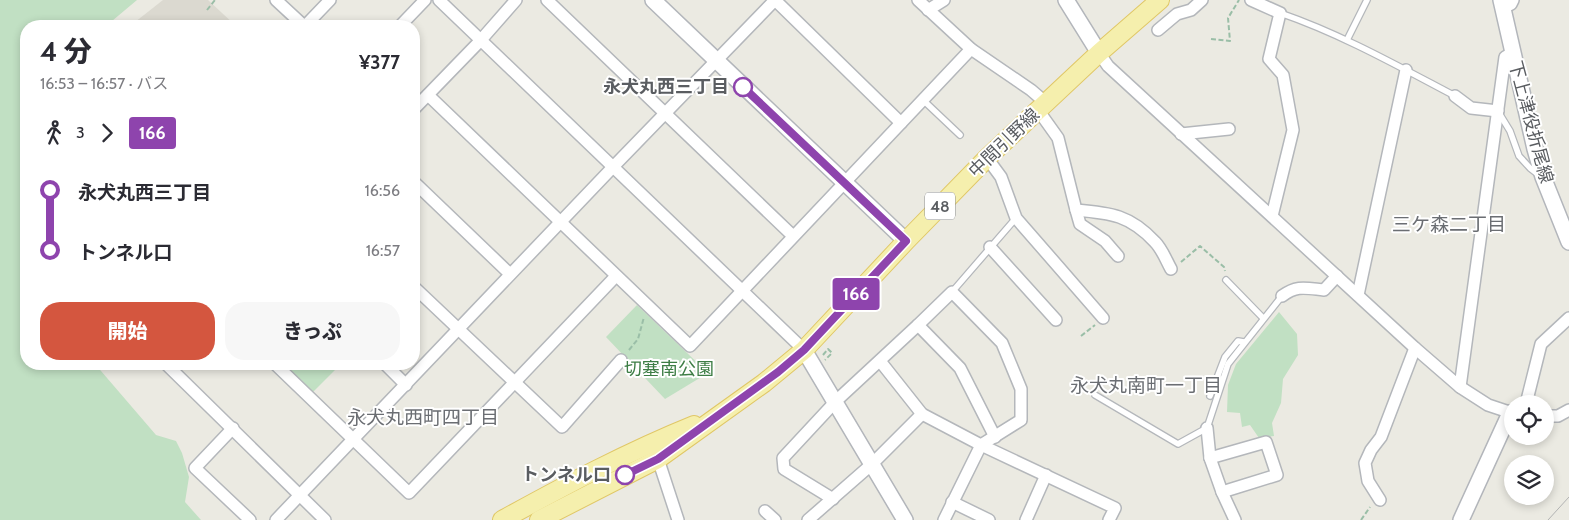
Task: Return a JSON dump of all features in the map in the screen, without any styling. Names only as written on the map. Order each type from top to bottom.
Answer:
[{"type":"main road","name":"中間引野線","points":[[539,520],[658,459],[764,383],[804,350],[987,158],[1099,53],[1160,0]]},
{"type":"main road","name":"中間引野線","points":[[502,520],[650,443],[722,414]]},
{"type":"street","points":[[276,0],[298,20]]},
{"type":"street","points":[[310,20],[330,0]]},
{"type":"street","points":[[406,20],[425,0]]},
{"type":"street","points":[[439,0],[804,350],[905,520]]},
{"type":"street","points":[[420,103],[480,41],[516,0]]},
{"type":"street","points":[[547,0],[793,236]]},
{"type":"street","points":[[653,0],[906,241]]},
{"type":"street","points":[[420,369],[775,0],[901,123]]},
{"type":"street","points":[[918,0],[971,49],[1031,90],[1058,138],[1080,224],[1105,241],[1118,256]]},
{"type":"street","points":[[928,10],[944,0]]},
{"type":"street","points":[[1066,0],[1108,66],[1460,387],[1488,405],[1504,411]]},
{"type":"street","points":[[1158,30],[1177,14],[1192,10],[1202,0]]},
{"type":"street","points":[[1251,0],[1276,8],[1269,59],[1283,75],[1293,130],[1272,216]]},
{"type":"street","name":"下上津役折尾線","points":[[1506,3],[1512,54],[1543,177],[1569,242]]},
{"type":"street","points":[[428,95],[690,346],[971,49]]},
{"type":"street","points":[[1460,387],[1505,57],[1512,54]]},
{"type":"street","points":[[1358,295],[1406,70]]},
{"type":"street","points":[[1455,96],[1471,108],[1498,111]]},
{"type":"street","points":[[1181,134],[1229,129]]},
{"type":"street","points":[[987,158],[1001,177],[1016,218],[1101,320]]},
{"type":"street","points":[[420,188],[510,274]]},
{"type":"street","points":[[1076,210],[1104,212],[1124,218],[1156,243],[1171,269]]},
{"type":"street","points":[[990,247],[1056,320]]},
{"type":"street","points":[[281,370],[408,493],[616,276]]},
{"type":"street","points":[[1282,296],[1292,289],[1324,290],[1337,276]]},
{"type":"street","points":[[833,499],[784,469],[783,458],[836,401],[952,292],[1002,343],[1021,389],[1021,420],[980,445],[944,520]]},
{"type":"street","points":[[420,293],[562,427],[621,360]]},
{"type":"street","points":[[1528,395],[1541,344],[1569,318]]},
{"type":"street","points":[[918,325],[960,368],[995,437]]},
{"type":"street","points":[[1380,500],[1368,481],[1365,463],[1370,450],[1381,437],[1416,348]]},
{"type":"street","points":[[880,361],[922,414],[980,445],[1115,508],[1109,520]]},
{"type":"street","points":[[174,370],[325,520]]},
{"type":"street","points":[[391,370],[406,384]]},
{"type":"street","points":[[276,520],[354,441],[419,370]]},
{"type":"street","points":[[1554,416],[1569,410]]},
{"type":"street","points":[[808,520],[872,464],[922,414]]},
{"type":"street","points":[[233,428],[195,468],[250,520]]},
{"type":"street","points":[[1207,428],[1210,458],[1222,492],[1235,520]]},
{"type":"street","points":[[1461,520],[1504,428]]},
{"type":"street","points":[[1210,458],[1266,442],[1277,475],[1222,492]]},
{"type":"street","points":[[658,459],[678,520]]},
{"type":"street","points":[[1026,520],[1046,475]]},
{"type":"street","points":[[952,502],[989,520]]},
{"type":"street","points":[[765,511],[775,520]]},
{"type":"lane","points":[[1347,40],[1367,0]]},
{"type":"lane","points":[[1276,8],[1347,40],[1455,96]]},
{"type":"lane","points":[[923,100],[960,135]]},
{"type":"lane","points":[[1498,111],[1510,131],[1518,156],[1543,177]]},
{"type":"lane","points":[[952,292],[1016,218]]},
{"type":"lane","points":[[1226,280],[1263,318]]},
{"type":"lane","points":[[1095,396],[1178,444],[1207,428],[1228,364],[1282,296]]},
{"type":"lane","points":[[1210,396],[1225,357],[1238,341],[1244,342]]},
{"type":"path","points":[[207,10],[215,0]]},
{"type":"path","points":[[1211,40],[1230,42],[1228,18],[1239,0]]},
{"type":"path","points":[[1171,269],[1200,246],[1224,267]]},
{"type":"path","points":[[621,360],[638,339],[646,313],[653,309]]},
{"type":"path","points":[[1081,336],[1101,320]]},
{"type":"path","points":[[821,357],[828,349],[832,353],[824,362]]},
{"type":"shaded area","points":[[163,0],[208,0],[230,20],[138,20]]},
{"type":"green space","points":[[0,0],[137,0],[113,20],[20,20],[20,370],[100,370],[156,435],[176,441],[182,453],[189,477],[185,502],[201,520],[0,520]]},
{"type":"green space","name":"切塞南公園","points":[[637,305],[708,373],[665,399],[606,337]]},
{"type":"green space","points":[[1279,312],[1297,334],[1298,355],[1283,379],[1281,403],[1272,423],[1274,436],[1259,438],[1250,425],[1242,427],[1240,413],[1227,412],[1228,385],[1236,364]]},
{"type":"green space","points":[[290,370],[335,370],[313,392]]},
{"type":"tram line","points":[[1548,520],[1569,497]]},
{"type":"bus line","name":"166","points":[[625,475],[658,459],[778,372],[804,350],[906,241],[743,87]]},
{"type":"place","name":"永犬丸西三丁目","points":[[743,87]]},
{"type":"place","name":"トンネル口","points":[[625,475]]},
{"type":"district","name":"三ケ森二丁目","points":[[1449,224]]},
{"type":"district","name":"永犬丸南町一丁目","points":[[1146,385]]},
{"type":"district","name":"永犬丸西町四丁目","points":[[423,417]]}]
